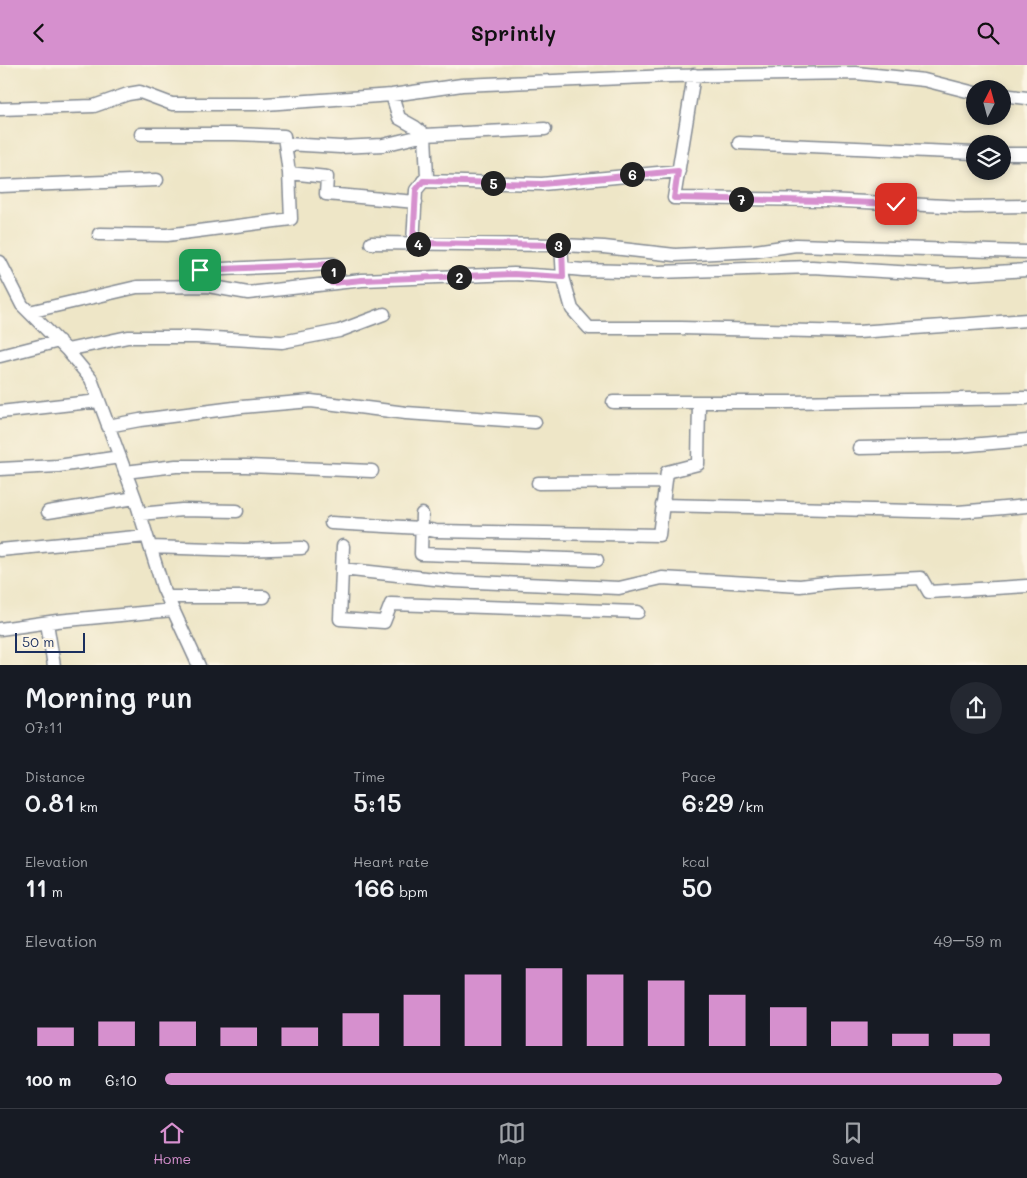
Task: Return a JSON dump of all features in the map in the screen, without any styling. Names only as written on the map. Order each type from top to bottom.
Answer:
[{"type":"street","points":[[0,109],[94,105],[140,92],[172,104],[266,104],[392,95],[462,85],[694,75],[856,73],[924,79],[966,91]]},
{"type":"street","points":[[694,75],[674,198],[826,201],[965,207],[1027,206]]},
{"type":"street","points":[[392,95],[399,118],[425,135],[427,177],[416,190],[413,243]]},
{"type":"street","points":[[1011,96],[1027,98]]},
{"type":"street","points":[[286,144],[340,147],[383,145],[425,135],[545,129]]},
{"type":"street","points":[[99,234],[167,235],[292,219],[290,173],[284,136],[141,134]]},
{"type":"street","points":[[739,143],[966,153]]},
{"type":"street","points":[[1011,154],[1027,155]]},
{"type":"street","points":[[423,181],[542,184],[678,171]]},
{"type":"street","points":[[290,173],[327,177],[326,194],[416,202]]},
{"type":"street","points":[[0,186],[156,180]]},
{"type":"street","points":[[371,243],[562,245],[604,247],[675,255],[755,251],[796,245],[1027,252]]},
{"type":"street","points":[[562,245],[563,272],[572,309],[590,328],[858,332],[1027,320]]},
{"type":"street","points":[[0,263],[22,305],[63,345],[91,379],[135,498],[167,597],[199,665]]},
{"type":"street","points":[[200,270],[333,264],[332,283]]},
{"type":"street","points":[[29,312],[137,287],[208,286],[248,293],[362,280],[583,270],[658,272],[812,267],[949,275],[1027,270]]},
{"type":"street","points":[[0,356],[63,345],[128,337],[196,337],[282,341],[339,331],[384,314]]},
{"type":"street","points":[[613,402],[1027,399]]},
{"type":"street","points":[[0,412],[99,401]]},
{"type":"street","points":[[108,426],[242,407],[311,401],[406,413],[535,422]]},
{"type":"street","points":[[331,523],[422,528],[436,531],[659,535],[667,472],[698,464],[699,402]]},
{"type":"street","points":[[859,447],[958,446],[1027,439]]},
{"type":"street","points":[[0,469],[58,466],[120,457]]},
{"type":"street","points":[[125,472],[176,466],[256,466],[372,471]]},
{"type":"street","points":[[538,483],[666,482]]},
{"type":"street","points":[[48,512],[135,498]]},
{"type":"street","points":[[662,505],[958,512],[1027,506]]},
{"type":"street","points":[[140,513],[182,510],[237,511]]},
{"type":"street","points":[[422,514],[421,553],[597,560]]},
{"type":"street","points":[[0,549],[148,541],[244,550],[302,548]]},
{"type":"street","points":[[343,546],[340,619],[384,622],[391,604],[638,612]]},
{"type":"street","points":[[342,569],[453,581],[619,588],[662,578],[800,586],[835,582],[921,578],[929,592],[1027,586]]},
{"type":"street","points":[[167,597],[264,597]]},
{"type":"street","points":[[0,629],[173,610]]},
{"type":"street","points":[[47,623],[54,665]]},
{"type":"route","points":[[200,270],[333,264],[332,283],[362,280],[514,274],[563,277],[562,245],[413,243],[416,190],[423,181],[542,184],[678,171],[674,198],[896,204]]}]
